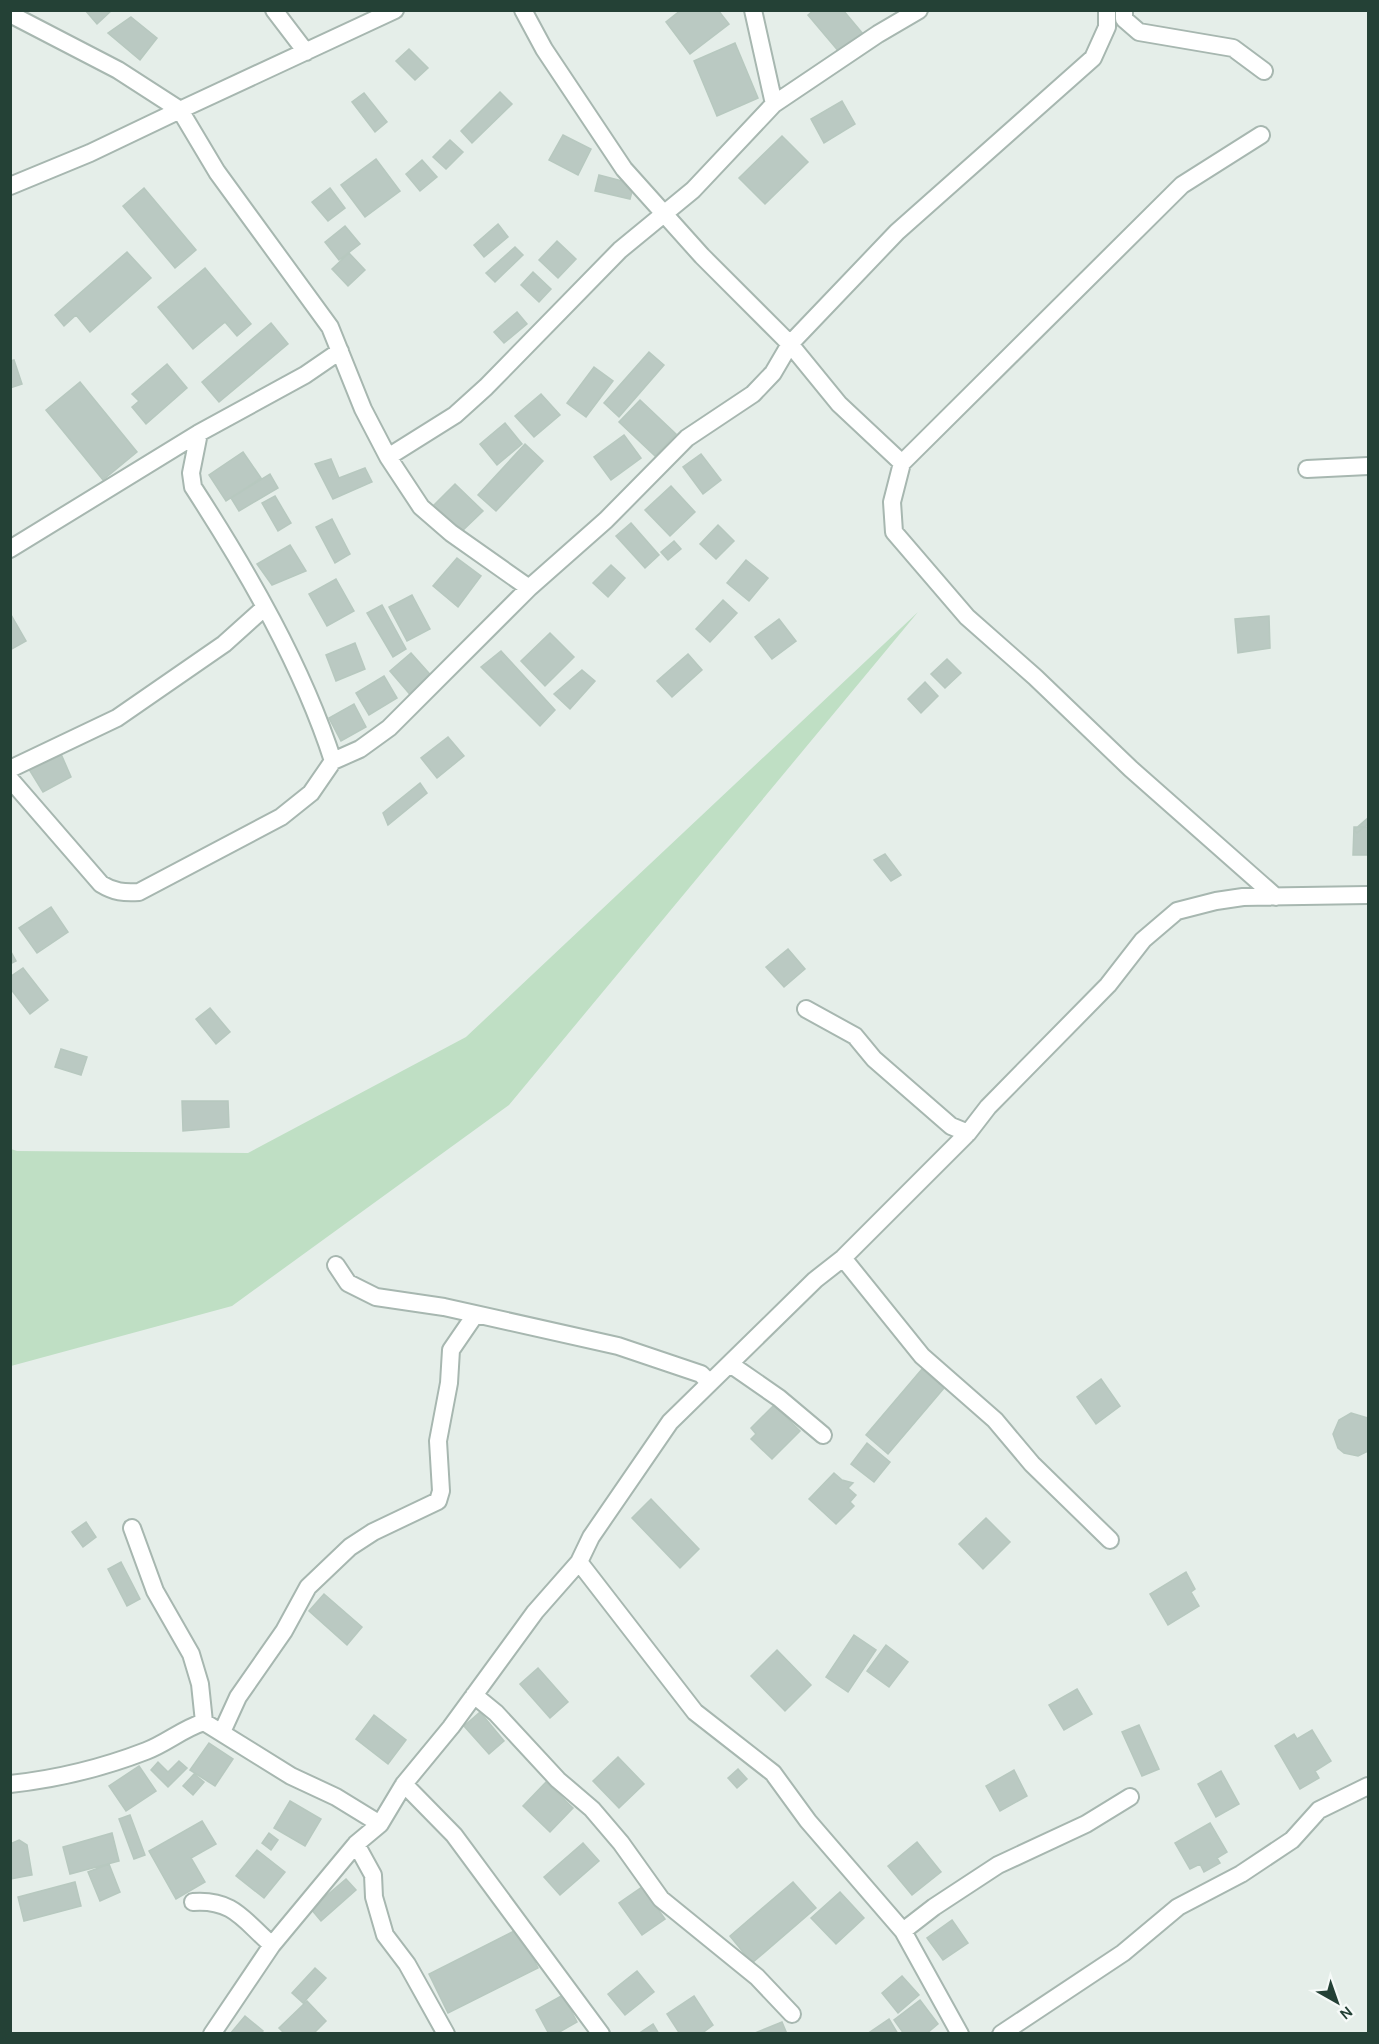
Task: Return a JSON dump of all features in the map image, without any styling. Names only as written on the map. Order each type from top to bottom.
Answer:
[{"type":"street","points":[[274,10],[306,52]]},
{"type":"street","points":[[10,186],[395,10]]},
{"type":"street","points":[[523,10],[544,49],[624,169],[702,256],[790,344],[839,404],[902,463]]},
{"type":"street","points":[[753,10],[774,104]]},
{"type":"street","points":[[388,457],[463,408],[621,250],[693,190],[774,104],[878,34],[919,10]]},
{"type":"street","points":[[10,779],[101,884],[111,890],[139,892],[281,817],[311,793],[333,761],[360,749],[389,728],[529,588],[606,519],[687,438],[753,394],[773,372],[790,344],[897,232],[1093,58],[1107,27],[1107,10]]},
{"type":"street","points":[[1124,10],[1124,19],[1139,32],[1233,48],[1264,71]]},
{"type":"street","points":[[10,14],[118,70],[180,110],[217,172],[330,327],[363,409],[388,457],[421,507],[435,521],[529,588]]},
{"type":"street","points":[[1261,135],[1182,185],[902,463],[892,502],[894,532],[967,617],[1035,677],[1131,769],[1276,897]]},
{"type":"street","points":[[10,549],[199,433],[306,375],[340,351]]},
{"type":"street","points":[[199,433],[191,473],[194,487],[264,608],[316,710],[333,761]]},
{"type":"street","points":[[1307,469],[1368,466]]},
{"type":"street","points":[[10,769],[117,718],[224,644],[264,608]]},
{"type":"street","points":[[212,2034],[272,1945],[356,1844],[380,1824],[404,1784],[535,1612],[579,1562],[591,1537],[670,1422],[815,1280],[843,1258],[968,1133],[988,1107],[1108,985],[1143,940],[1177,911],[1243,897],[1368,895]]},
{"type":"street","points":[[806,1009],[855,1036],[874,1059],[951,1126],[968,1133]]},
{"type":"street","points":[[843,1258],[922,1356],[994,1420],[1032,1464],[1110,1540]]},
{"type":"street","points":[[336,1265],[348,1283],[376,1297],[444,1307],[618,1346],[701,1374],[709,1382]]},
{"type":"street","points":[[222,1732],[238,1697],[284,1631],[308,1587],[350,1547],[373,1532],[438,1501],[441,1491],[438,1441],[449,1383],[451,1350],[475,1315]]},
{"type":"street","points":[[730,1364],[779,1398],[823,1435]]},
{"type":"street","points":[[132,1528],[155,1591],[191,1654],[201,1684],[204,1722]]},
{"type":"street","points":[[579,1562],[695,1712],[773,1773],[808,1821],[903,1931],[960,2034]]},
{"type":"street","points":[[474,1695],[496,1713],[558,1780],[592,1809],[621,1843],[661,1899],[729,1952],[757,1977],[792,2014]]},
{"type":"street","points":[[10,1784],[51,1779],[105,1765],[149,1750],[185,1728],[204,1722],[291,1776],[336,1797],[380,1824]]},
{"type":"street","points":[[404,1784],[454,1834],[600,2034]]},
{"type":"street","points":[[1001,2034],[1123,1953],[1178,1907],[1241,1874],[1292,1840],[1319,1810],[1368,1786]]},
{"type":"street","points":[[903,1931],[934,1907],[998,1865],[1086,1824],[1130,1797]]},
{"type":"street","points":[[356,1844],[373,1875],[374,1897],[385,1935],[407,1964],[446,2034]]},
{"type":"street","points":[[193,1902],[213,1900],[237,1912],[272,1945]]},
{"type":"green space","points":[[918,612],[509,1105],[232,1306],[11,1366],[11,1149],[17,1151],[248,1153],[466,1037]]},
{"type":"building","points":[[85,10],[112,10],[97,24]]},
{"type":"building","points":[[681,10],[718,10],[729,24],[690,54],[666,22]]},
{"type":"building","points":[[814,10],[843,10],[863,34],[840,53],[808,15]]},
{"type":"building","points":[[131,17],[157,38],[140,60],[108,33]]},
{"type":"building","points":[[735,43],[758,98],[717,116],[694,61]]},
{"type":"building","points":[[409,49],[428,68],[415,80],[396,61]]},
{"type":"building","points":[[500,92],[512,104],[472,143],[461,131]]},
{"type":"building","points":[[364,93],[387,122],[375,132],[352,102]]},
{"type":"building","points":[[842,101],[855,124],[824,143],[811,119]]},
{"type":"building","points":[[563,135],[591,149],[578,175],[549,160]]},
{"type":"building","points":[[782,136],[808,162],[765,204],[739,178]]},
{"type":"building","points":[[450,140],[463,152],[446,169],[433,157]]},
{"type":"building","points":[[376,159],[400,191],[365,217],[341,185]]},
{"type":"building","points":[[422,160],[437,177],[420,191],[406,174]]},
{"type":"building","points":[[599,175],[634,184],[630,199],[595,191]]},
{"type":"building","points":[[144,188],[196,250],[175,268],[123,206]]},
{"type":"building","points":[[330,188],[345,208],[328,221],[312,202]]},
{"type":"building","points":[[498,224],[508,237],[484,257],[474,245]]},
{"type":"building","points":[[345,226],[360,244],[339,260],[325,242]]},
{"type":"building","points":[[557,241],[576,259],[558,278],[539,260]]},
{"type":"building","points":[[515,247],[523,255],[495,282],[486,273]]},
{"type":"building","points":[[127,252],[151,278],[90,332],[76,315],[64,326],[55,315]]},
{"type":"building","points":[[349,253],[365,270],[348,286],[332,269]]},
{"type":"building","points":[[205,268],[251,324],[237,336],[225,322],[193,349],[158,307]]},
{"type":"building","points":[[533,272],[551,289],[539,302],[521,285]]},
{"type":"building","points":[[517,312],[527,324],[504,343],[494,332]]},
{"type":"building","points":[[271,323],[288,344],[219,402],[202,382]]},
{"type":"building","points":[[649,352],[664,365],[619,417],[604,403]]},
{"type":"building","points":[[14,360],[22,384],[10,388],[10,361]]},
{"type":"building","points":[[167,364],[187,388],[146,424],[132,407],[139,401],[132,394]]},
{"type":"building","points":[[594,367],[613,381],[586,417],[567,403]]},
{"type":"building","points":[[80,382],[137,452],[103,480],[46,410]]},
{"type":"building","points":[[541,394],[560,415],[534,437],[515,416]]},
{"type":"building","points":[[640,400],[676,434],[655,456],[619,422]]},
{"type":"building","points":[[505,423],[522,444],[497,465],[480,444]]},
{"type":"building","points":[[624,435],[641,458],[611,480],[594,457]]},
{"type":"building","points":[[525,444],[543,461],[496,511],[478,495]]},
{"type":"building","points":[[243,452],[261,478],[226,501],[209,475]]},
{"type":"building","points":[[701,454],[721,480],[703,494],[683,467]]},
{"type":"building","points":[[331,459],[339,478],[365,468],[372,482],[333,499],[315,464]]},
{"type":"building","points":[[270,474],[278,488],[239,511],[231,498]]},
{"type":"building","points":[[455,484],[483,511],[459,534],[432,507]]},
{"type":"building","points":[[671,486],[695,512],[670,536],[645,510]]},
{"type":"building","points":[[275,496],[291,523],[278,531],[262,503]]},
{"type":"building","points":[[332,519],[350,554],[335,563],[316,527]]},
{"type":"building","points":[[631,523],[659,555],[645,568],[616,536]]},
{"type":"building","points":[[718,525],[734,541],[716,559],[700,544]]},
{"type":"building","points":[[674,541],[681,549],[668,560],[661,552]]},
{"type":"building","points":[[290,545],[306,571],[272,585],[257,564]]},
{"type":"building","points":[[457,558],[481,576],[458,607],[433,586]]},
{"type":"building","points":[[746,560],[768,578],[749,601],[727,583]]},
{"type":"building","points":[[611,565],[625,578],[608,597],[593,583]]},
{"type":"building","points":[[336,579],[354,611],[327,626],[309,594]]},
{"type":"building","points":[[412,595],[430,629],[407,641],[389,607]]},
{"type":"building","points":[[723,600],[737,613],[710,642],[696,629]]},
{"type":"building","points":[[382,605],[406,649],[393,657],[367,613]]},
{"type":"building","points":[[10,613],[26,641],[10,650]]},
{"type":"building","points":[[1269,616],[1270,648],[1238,653],[1235,619]]},
{"type":"building","points":[[779,619],[796,641],[772,659],[755,637]]},
{"type":"building","points":[[550,633],[574,657],[545,686],[521,661]]},
{"type":"building","points":[[355,643],[365,669],[336,681],[326,655]]},
{"type":"building","points":[[501,651],[555,710],[540,726],[481,667]]},
{"type":"building","points":[[411,653],[435,680],[413,698],[390,671]]},
{"type":"building","points":[[688,654],[702,670],[672,697],[657,681]]},
{"type":"building","points":[[947,659],[961,673],[945,688],[931,674]]},
{"type":"building","points":[[582,670],[595,681],[570,709],[554,694]]},
{"type":"building","points":[[384,676],[397,698],[369,715],[356,693]]},
{"type":"building","points":[[925,682],[938,696],[921,713],[908,699]]},
{"type":"building","points":[[354,704],[366,727],[341,741],[329,718]]},
{"type":"building","points":[[448,737],[464,756],[437,778],[421,758]]},
{"type":"building","points":[[58,747],[71,777],[43,792],[27,766]]},
{"type":"building","points":[[420,783],[427,793],[388,825],[383,813]]},
{"type":"building","points":[[1368,818],[1368,824],[1357,833],[1354,830]]},
{"type":"building","points":[[1354,827],[1368,827],[1368,855],[1353,855]]},
{"type":"building","points":[[885,854],[901,875],[891,881],[874,860]]},
{"type":"building","points":[[51,907],[68,932],[37,953],[19,928]]},
{"type":"building","points":[[788,949],[805,969],[784,987],[766,967]]},
{"type":"building","points":[[10,950],[16,961],[10,964]]},
{"type":"building","points":[[23,968],[48,1000],[30,1014],[10,988],[10,977]]},
{"type":"building","points":[[210,1008],[230,1032],[216,1044],[196,1019]]},
{"type":"building","points":[[61,1049],[87,1057],[81,1075],[55,1067]]},
{"type":"building","points":[[182,1101],[228,1101],[229,1127],[183,1131]]},
{"type":"building","points":[[922,1369],[944,1388],[888,1454],[866,1435]]},
{"type":"building","points":[[1101,1379],[1120,1406],[1096,1424],[1077,1397]]},
{"type":"building","points":[[774,1405],[800,1431],[772,1459],[751,1439],[756,1434],[751,1428]]},
{"type":"building","points":[[1351,1413],[1368,1418],[1368,1451],[1358,1456],[1344,1453],[1338,1448],[1333,1434],[1339,1420]]},
{"type":"building","points":[[867,1443],[890,1462],[874,1482],[851,1464]]},
{"type":"building","points":[[834,1473],[842,1480],[853,1483],[848,1488],[856,1495],[850,1502],[854,1506],[836,1524],[809,1499]]},
{"type":"building","points":[[651,1499],[699,1549],[680,1568],[632,1518]]},
{"type":"building","points":[[986,1518],[1010,1542],[983,1569],[959,1544]]},
{"type":"building","points":[[86,1522],[96,1537],[83,1547],[72,1532]]},
{"type":"building","points":[[121,1562],[140,1599],[127,1606],[108,1569]]},
{"type":"building","points":[[1186,1572],[1195,1589],[1191,1592],[1199,1606],[1168,1625],[1150,1594]]},
{"type":"building","points":[[324,1594],[362,1627],[347,1645],[309,1611]]},
{"type":"building","points":[[854,1635],[876,1650],[848,1692],[826,1677]]},
{"type":"building","points":[[886,1645],[908,1662],[889,1687],[867,1671]]},
{"type":"building","points":[[777,1650],[811,1685],[785,1711],[751,1676]]},
{"type":"building","points":[[538,1668],[568,1702],[550,1718],[520,1684]]},
{"type":"building","points":[[1077,1689],[1092,1714],[1064,1730],[1049,1705]]},
{"type":"building","points":[[480,1712],[504,1741],[489,1754],[464,1726]]},
{"type":"building","points":[[374,1715],[406,1740],[388,1764],[356,1739]]},
{"type":"building","points":[[1139,1725],[1159,1769],[1142,1776],[1122,1732]]},
{"type":"building","points":[[1312,1730],[1331,1761],[1315,1771],[1319,1778],[1300,1789],[1275,1746],[1294,1734],[1297,1739]]},
{"type":"building","points":[[209,1743],[233,1759],[215,1786],[190,1770]]},
{"type":"building","points":[[618,1757],[644,1784],[619,1808],[593,1781]]},
{"type":"building","points":[[179,1761],[187,1768],[168,1787],[151,1770],[158,1762],[168,1772]]},
{"type":"building","points":[[139,1766],[156,1791],[126,1811],[109,1786]]},
{"type":"building","points":[[738,1769],[747,1779],[737,1788],[728,1778]]},
{"type":"building","points":[[1014,1770],[1027,1796],[1000,1811],[986,1786]]},
{"type":"building","points":[[1221,1771],[1239,1804],[1216,1817],[1198,1784]]},
{"type":"building","points":[[194,1774],[204,1782],[193,1795],[183,1786]]},
{"type":"building","points":[[546,1782],[573,1808],[550,1832],[523,1806]]},
{"type":"building","points":[[290,1801],[321,1819],[305,1846],[274,1828]]},
{"type":"building","points":[[130,1815],[145,1855],[134,1859],[119,1819]]},
{"type":"building","points":[[202,1821],[216,1844],[191,1858],[205,1882],[176,1899],[149,1851]]},
{"type":"building","points":[[1210,1823],[1227,1852],[1217,1858],[1220,1863],[1204,1872],[1200,1864],[1190,1869],[1175,1843]]},
{"type":"building","points":[[112,1833],[119,1861],[70,1874],[63,1847]]},
{"type":"building","points":[[269,1833],[278,1840],[271,1850],[262,1843]]},
{"type":"building","points":[[19,1840],[27,1845],[32,1875],[10,1879],[10,1844]]},
{"type":"building","points":[[917,1842],[941,1872],[912,1895],[888,1866]]},
{"type":"building","points":[[583,1843],[599,1861],[560,1895],[544,1877]]},
{"type":"building","points":[[257,1850],[285,1872],[264,1898],[236,1876]]},
{"type":"building","points":[[109,1864],[120,1892],[100,1901],[88,1872]]},
{"type":"building","points":[[346,1879],[356,1890],[321,1921],[311,1909]]},
{"type":"building","points":[[75,1882],[81,1906],[24,1921],[18,1897]]},
{"type":"building","points":[[793,1882],[816,1908],[752,1963],[730,1936]]},
{"type":"building","points":[[642,1887],[665,1919],[642,1935],[619,1903]]},
{"type":"building","points":[[840,1892],[864,1918],[836,1944],[811,1918]]},
{"type":"building","points":[[952,1920],[968,1943],[943,1960],[927,1938]]},
{"type":"building","points":[[518,1929],[538,1968],[448,2013],[429,1974]]},
{"type":"building","points":[[315,1968],[326,1978],[303,2003],[292,1993]]},
{"type":"building","points":[[637,1971],[654,1992],[625,2015],[608,1994]]},
{"type":"building","points":[[902,1976],[919,1995],[898,2013],[882,1993]]},
{"type":"building","points":[[563,1995],[577,2022],[556,2034],[549,2034],[536,2010]]},
{"type":"building","points":[[694,1996],[713,2025],[701,2034],[680,2034],[667,2014]]},
{"type":"building","points":[[920,2000],[938,2024],[926,2034],[904,2034],[894,2020]]},
{"type":"building","points":[[307,2001],[326,2021],[313,2034],[285,2034],[279,2028]]},
{"type":"building","points":[[245,2016],[263,2031],[261,2034],[230,2034]]},
{"type":"building","points":[[889,2019],[898,2034],[867,2034]]},
{"type":"building","points":[[782,2022],[787,2034],[755,2034],[755,2033]]},
{"type":"building","points":[[653,2024],[659,2034],[638,2034]]}]
